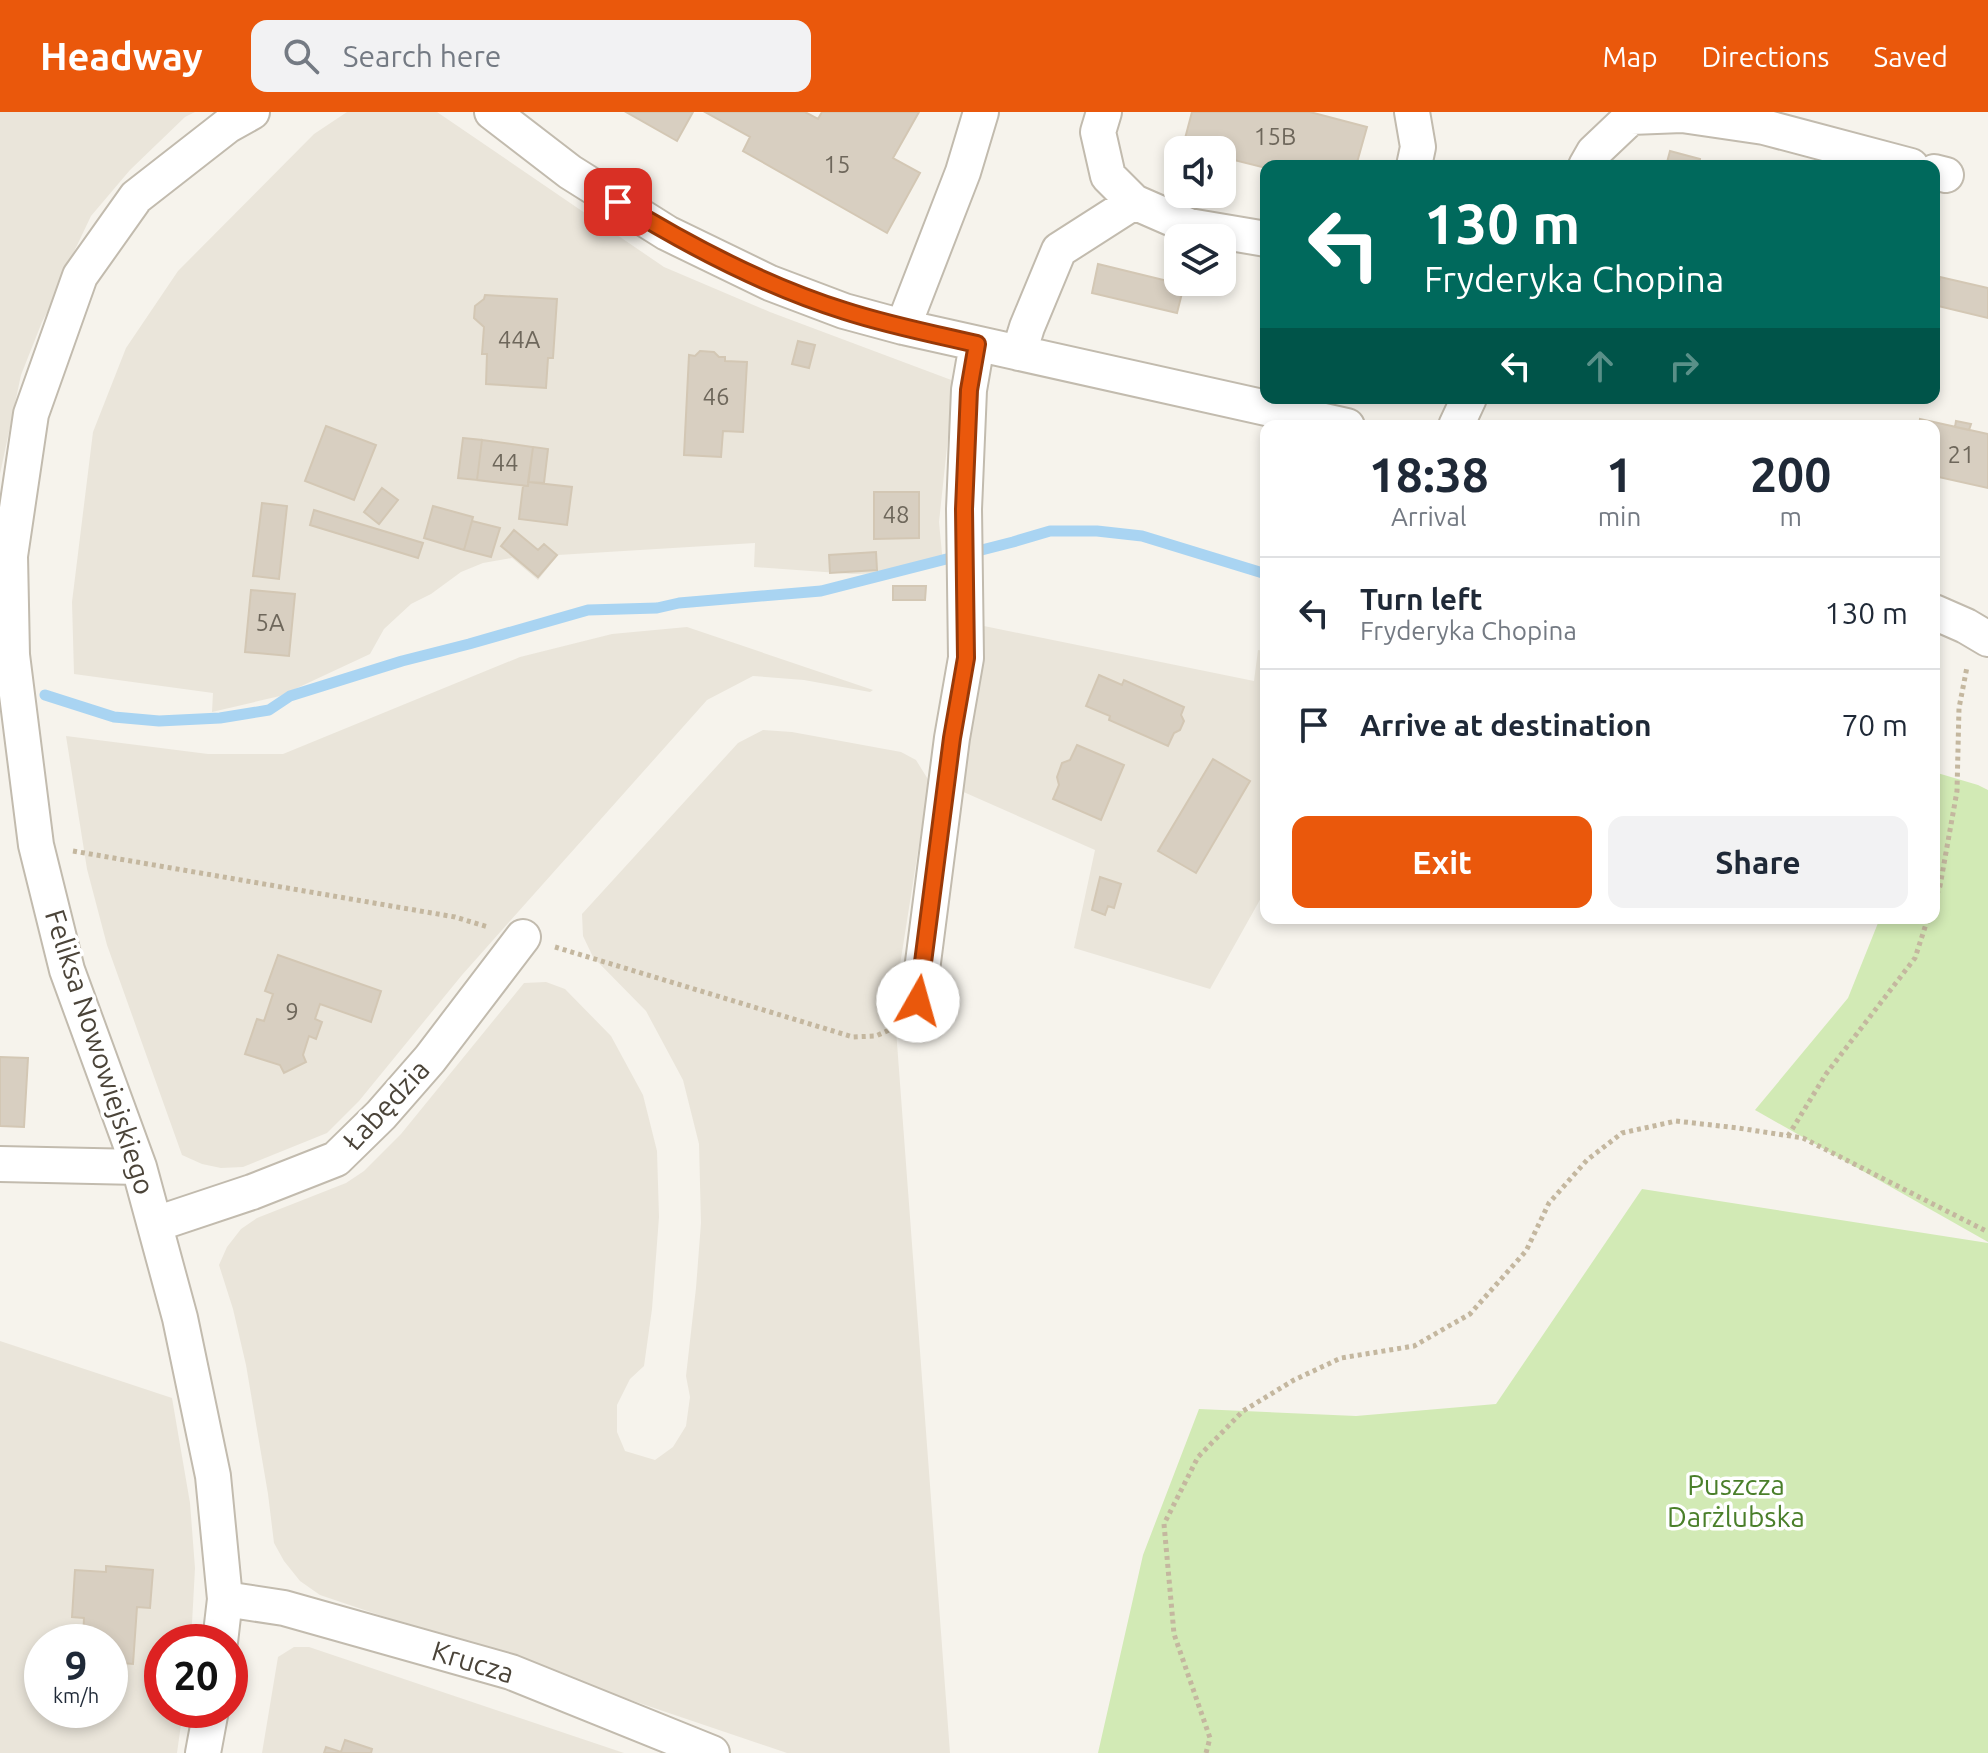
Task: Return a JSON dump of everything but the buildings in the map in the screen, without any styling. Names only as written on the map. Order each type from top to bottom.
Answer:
[{"type":"street","name":"Feliksa Nowowiejskiego","points":[[222,1624],[225,1599],[213,1476],[180,1318],[139,1167],[67,970],[36,845],[12,655],[10,556],[31,414],[80,276],[136,197],[227,126],[252,112]]},
{"type":"street","points":[[492,112],[570,172],[667,233],[770,283],[844,311],[977,344],[1320,420]]},
{"type":"street","points":[[903,327],[963,172],[981,112]]},
{"type":"street","points":[[1104,112],[1098,132],[1108,176],[1134,202],[1189,226],[1260,238]]},
{"type":"street","points":[[1412,112],[1418,147],[1415,160]]},
{"type":"street","points":[[1589,160],[1631,117],[1682,115],[1764,127],[1888,160]]},
{"type":"street","points":[[1019,353],[1059,250],[1134,202]]},
{"type":"street","points":[[918,1001],[952,738],[966,658],[964,509],[969,390],[977,344]]},
{"type":"street","points":[[1940,615],[1981,635]]},
{"type":"street","name":"Łabędzia","points":[[156,1224],[252,1192],[336,1159],[381,1115],[430,1059],[523,937]]},
{"type":"street","points":[[0,1164],[139,1167]]},
{"type":"street","name":"Krucza","points":[[225,1599],[284,1608],[511,1672],[712,1753]]},
{"type":"street","points":[[203,1753],[208,1728]]},
{"type":"path","points":[[1940,886],[1957,791],[1959,708],[1981,635]]},
{"type":"path","points":[[1788,1136],[1826,1074],[1915,958],[1926,924]]},
{"type":"path","points":[[1206,1753],[1210,1738],[1174,1634],[1164,1524],[1198,1457],[1243,1411],[1294,1380],[1341,1358],[1414,1346],[1470,1314],[1526,1251],[1549,1203],[1587,1160],[1622,1133],[1676,1121],[1803,1138],[1988,1232]]},
{"type":"shaded area","points":[[0,112],[195,112],[185,117],[130,170],[91,216],[21,375],[0,474]]},
{"type":"shaded area","points":[[347,112],[437,112],[664,267],[770,312],[954,381],[939,522],[943,564],[888,573],[852,574],[754,567],[755,543],[558,555],[538,580],[512,558],[483,563],[461,572],[411,604],[384,629],[370,654],[280,696],[212,712],[213,693],[74,674],[72,602],[93,432],[126,348],[178,271],[314,134]]},
{"type":"shaded area","points":[[979,625],[1254,681],[1260,650],[1260,900],[1210,989],[1074,948],[1095,850],[959,790]]},
{"type":"shaded area","points":[[687,627],[873,690],[753,676],[707,700],[462,975],[359,1101],[327,1133],[243,1167],[221,1168],[182,1155],[107,945],[87,869],[66,736],[208,754],[283,754],[520,657],[612,634]]},
{"type":"shaded area","points":[[763,730],[792,732],[901,752],[916,760],[929,781],[894,1003],[950,1753],[787,1753],[320,1595],[300,1581],[274,1543],[246,1365],[219,1265],[227,1247],[241,1229],[257,1218],[346,1183],[364,1171],[401,1134],[524,983],[546,982],[565,989],[611,1036],[643,1095],[657,1151],[659,1217],[644,1366],[630,1379],[617,1405],[617,1432],[625,1451],[655,1460],[673,1447],[686,1426],[690,1397],[686,1376],[701,1223],[699,1144],[683,1080],[646,1011],[593,957],[583,936],[582,914],[738,743]]},
{"type":"shaded area","points":[[0,1341],[172,1398],[190,1503],[195,1568],[192,1624],[144,1624],[144,1728],[180,1728],[177,1753],[0,1753]]},
{"type":"shaded area","points":[[294,1647],[309,1647],[624,1753],[262,1753],[278,1657]]},
{"type":"green space","points":[[1940,774],[1988,790],[1988,1242],[1755,1110],[1848,998],[1878,924],[1940,924]]},
{"type":"green space","name":"Puszcza Darżlubska","points":[[1642,1189],[1988,1243],[1988,1753],[1098,1753],[1143,1555],[1199,1409],[1356,1416],[1496,1404]]},
{"type":"waterway","points":[[45,695],[114,717],[159,721],[220,718],[269,710],[290,696],[402,661],[588,610],[657,608],[679,603],[821,591],[1050,531],[1097,531],[1142,536],[1260,572]]},
{"type":"route","points":[[618,202],[667,233],[770,283],[844,311],[977,344],[969,390],[964,509],[966,658],[952,738],[918,1001]]}]
